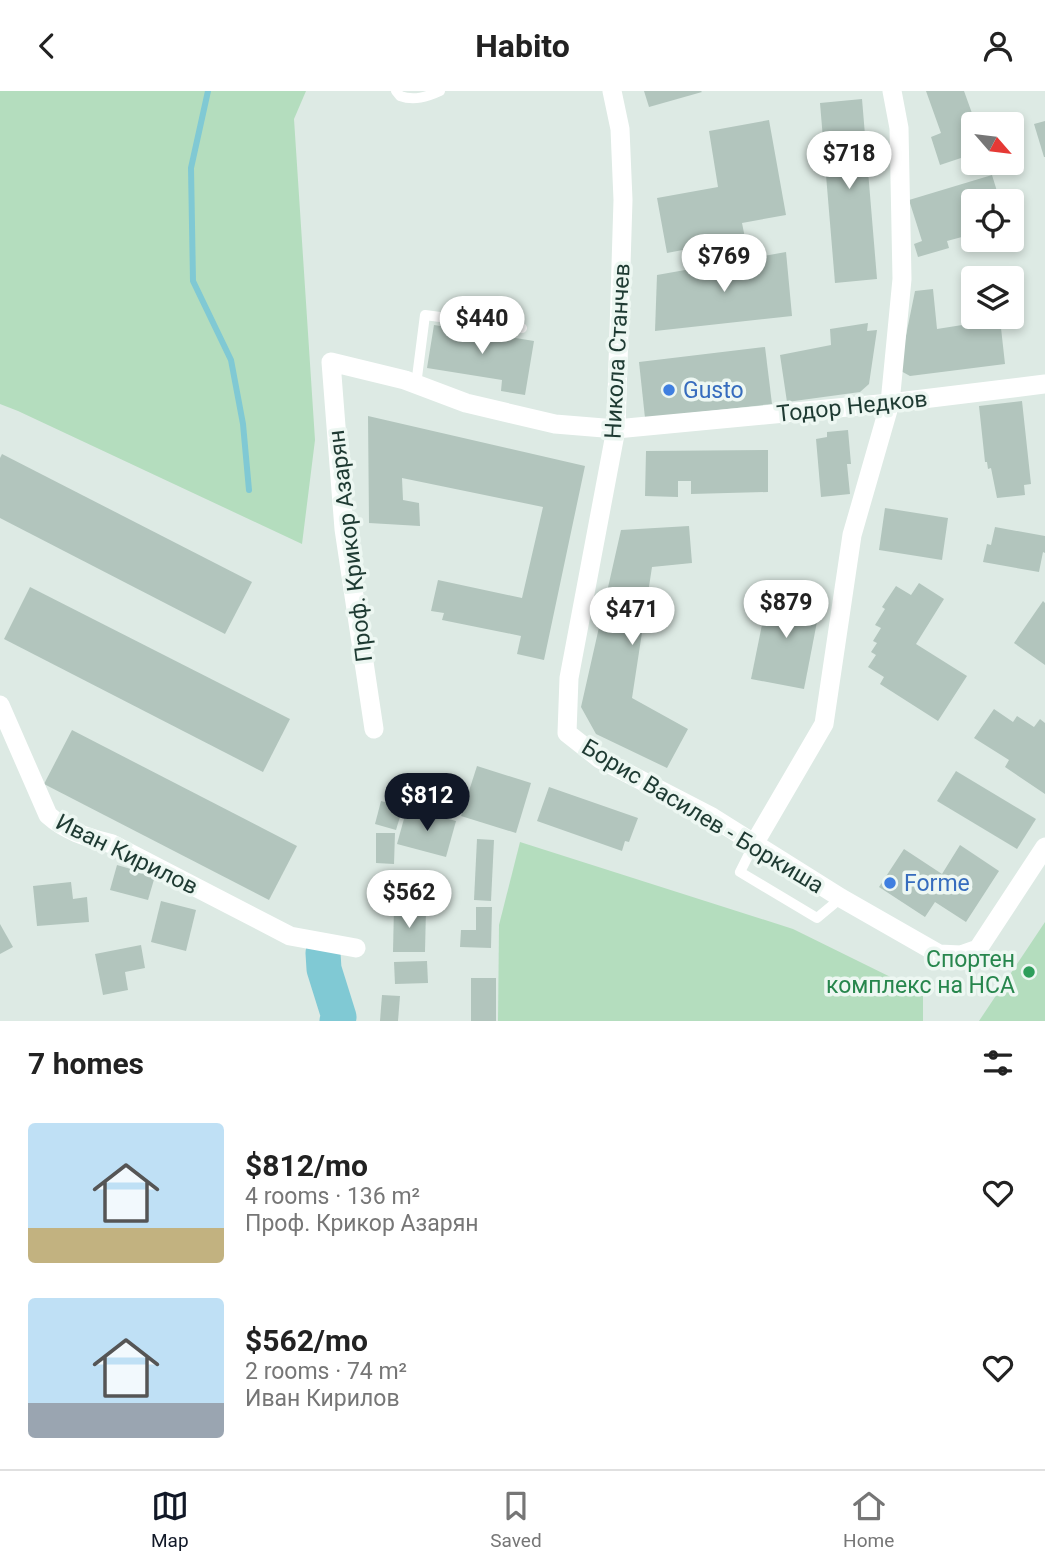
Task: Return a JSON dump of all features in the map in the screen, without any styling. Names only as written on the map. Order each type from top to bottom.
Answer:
[{"type":"street","name":"Никола Станчев","points":[[566,733],[569,678],[616,429],[623,200],[620,129],[612,91]]},
{"type":"street","points":[[754,844],[824,724],[852,534],[890,403],[902,279],[899,128],[892,91]]},
{"type":"street","name":"Тодор Недков","points":[[331,362],[416,385],[466,403],[555,424],[616,429],[890,403],[1045,384]]},
{"type":"street","name":"Проф. Крикор Азарян","points":[[331,362],[344,529],[374,729]]},
{"type":"street","name":"Иван Кирилов","points":[[0,705],[48,815],[60,825],[81,836],[112,843],[290,936],[356,948]]},
{"type":"street","name":"Борис Василев - Боркиша","points":[[566,733],[600,759],[712,817],[841,898],[939,954],[961,955],[978,949],[1045,847]]},
{"type":"lane","points":[[396,91],[400,96],[410,99],[440,91]]},
{"type":"lane","points":[[416,385],[425,315],[522,328]]},
{"type":"lane","points":[[754,844],[740,872],[751,879],[817,918],[841,898]]},
{"type":"green space","points":[[0,91],[306,91],[294,119],[315,440],[302,544],[0,404]]},
{"type":"green space","points":[[520,842],[793,929],[923,993],[923,1021],[498,1021],[499,925]]},
{"type":"green space","name":"Спортен комплекс на НСА","points":[[1045,922],[1045,1021],[979,1021]]},
{"type":"building","points":[[644,91],[701,91],[702,92],[649,107]]},
{"type":"building","points":[[926,91],[964,91],[972,112],[961,112],[961,158],[940,165],[931,137],[941,133]]},
{"type":"building","points":[[862,99],[877,279],[835,283],[820,103]]},
{"type":"building","points":[[769,120],[786,215],[742,223],[745,238],[667,253],[657,198],[718,187],[709,131]]},
{"type":"building","points":[[1045,121],[1045,157],[1044,157],[1034,124]]},
{"type":"building","points":[[992,175],[996,189],[961,189],[961,237],[947,241],[949,248],[918,257],[914,244],[922,241],[909,200]]},
{"type":"building","points":[[786,252],[792,316],[655,331],[657,275]]},
{"type":"building","points":[[933,289],[937,329],[961,325],[961,329],[1001,329],[1005,364],[910,376],[899,370],[915,291]]},
{"type":"building","points":[[868,323],[867,331],[877,330],[869,384],[860,392],[787,402],[780,355],[831,345],[830,329]]},
{"type":"building","points":[[434,325],[534,341],[525,395],[501,391],[502,380],[427,368]]},
{"type":"building","points":[[765,347],[772,404],[645,418],[639,362]]},
{"type":"building","points":[[1022,401],[1031,484],[1024,485],[1025,495],[997,498],[991,468],[988,469],[985,462],[979,406]]},
{"type":"building","points":[[368,416],[585,466],[544,660],[517,654],[521,636],[442,620],[444,613],[431,611],[438,580],[522,598],[543,507],[402,478],[403,500],[419,503],[420,526],[369,523]]},
{"type":"building","points":[[848,430],[850,494],[821,497],[816,439],[827,437],[827,432]]},
{"type":"building","points":[[768,450],[768,492],[691,494],[691,481],[678,481],[678,497],[645,496],[646,451]]},
{"type":"building","points":[[2,454],[252,582],[225,634],[0,518]]},
{"type":"building","points":[[885,508],[948,518],[942,560],[879,550]]},
{"type":"building","points":[[689,526],[692,563],[652,567],[632,698],[688,729],[667,768],[596,734],[581,707],[621,530]]},
{"type":"building","points":[[995,527],[1045,536],[1045,553],[1043,552],[1039,572],[983,562]]},
{"type":"building","points":[[919,583],[944,599],[916,644],[967,676],[938,721],[880,684],[884,677],[868,667],[876,655],[871,652],[877,643],[873,641],[881,628],[875,625],[885,609],[882,607],[896,586],[911,595]]},
{"type":"building","points":[[30,587],[290,719],[263,772],[4,639]]},
{"type":"building","points":[[769,590],[821,601],[804,689],[751,679]]},
{"type":"building","points":[[1043,601],[1045,603],[1045,665],[1014,643]]},
{"type":"building","points":[[994,709],[1013,722],[1017,716],[1034,727],[1040,719],[1045,723],[1045,794],[1005,767],[1009,760],[974,738]]},
{"type":"building","points":[[72,730],[297,846],[269,900],[44,784]]},
{"type":"building","points":[[477,766],[531,783],[516,833],[461,816]]},
{"type":"building","points":[[956,771],[1036,819],[1017,849],[937,801]]},
{"type":"building","points":[[549,787],[638,818],[629,842],[625,841],[622,851],[537,821]]},
{"type":"building","points":[[381,801],[403,807],[396,830],[375,824]]},
{"type":"building","points":[[407,808],[456,821],[446,857],[397,844]]},
{"type":"building","points":[[376,833],[395,833],[394,864],[376,863]]},
{"type":"building","points":[[477,839],[494,840],[491,901],[474,900]]},
{"type":"building","points":[[960,845],[999,871],[966,922],[935,902],[925,917],[879,887],[904,849],[942,874]]},
{"type":"building","points":[[117,865],[155,876],[148,900],[110,890]]},
{"type":"building","points":[[71,882],[73,899],[87,897],[89,922],[37,926],[33,886]]},
{"type":"building","points":[[161,901],[196,910],[186,951],[151,942]]},
{"type":"building","points":[[394,907],[426,908],[425,952],[393,952]]},
{"type":"building","points":[[476,907],[492,907],[491,948],[460,947],[461,930],[476,930]]},
{"type":"building","points":[[0,924],[13,947],[0,954]]},
{"type":"building","points":[[141,945],[145,968],[125,972],[128,990],[103,995],[95,954]]},
{"type":"building","points":[[427,961],[428,983],[395,984],[394,962]]},
{"type":"building","points":[[471,978],[496,978],[496,1021],[471,1021]]},
{"type":"building","points":[[382,995],[400,996],[398,1021],[380,1021]]},
{"type":"waterway","points":[[208,91],[191,168],[193,281],[231,360],[243,424],[249,490]]},
{"type":"waterway","points":[[323,953],[324,969],[339,1017],[337,1021]]},
{"type":"place","name":"Gusto","points":[[669,390]]},
{"type":"place","name":"Forme","points":[[890,883]]},
{"type":"place","name":"Спортен комплекс на НСА","points":[[1029,972]]}]
